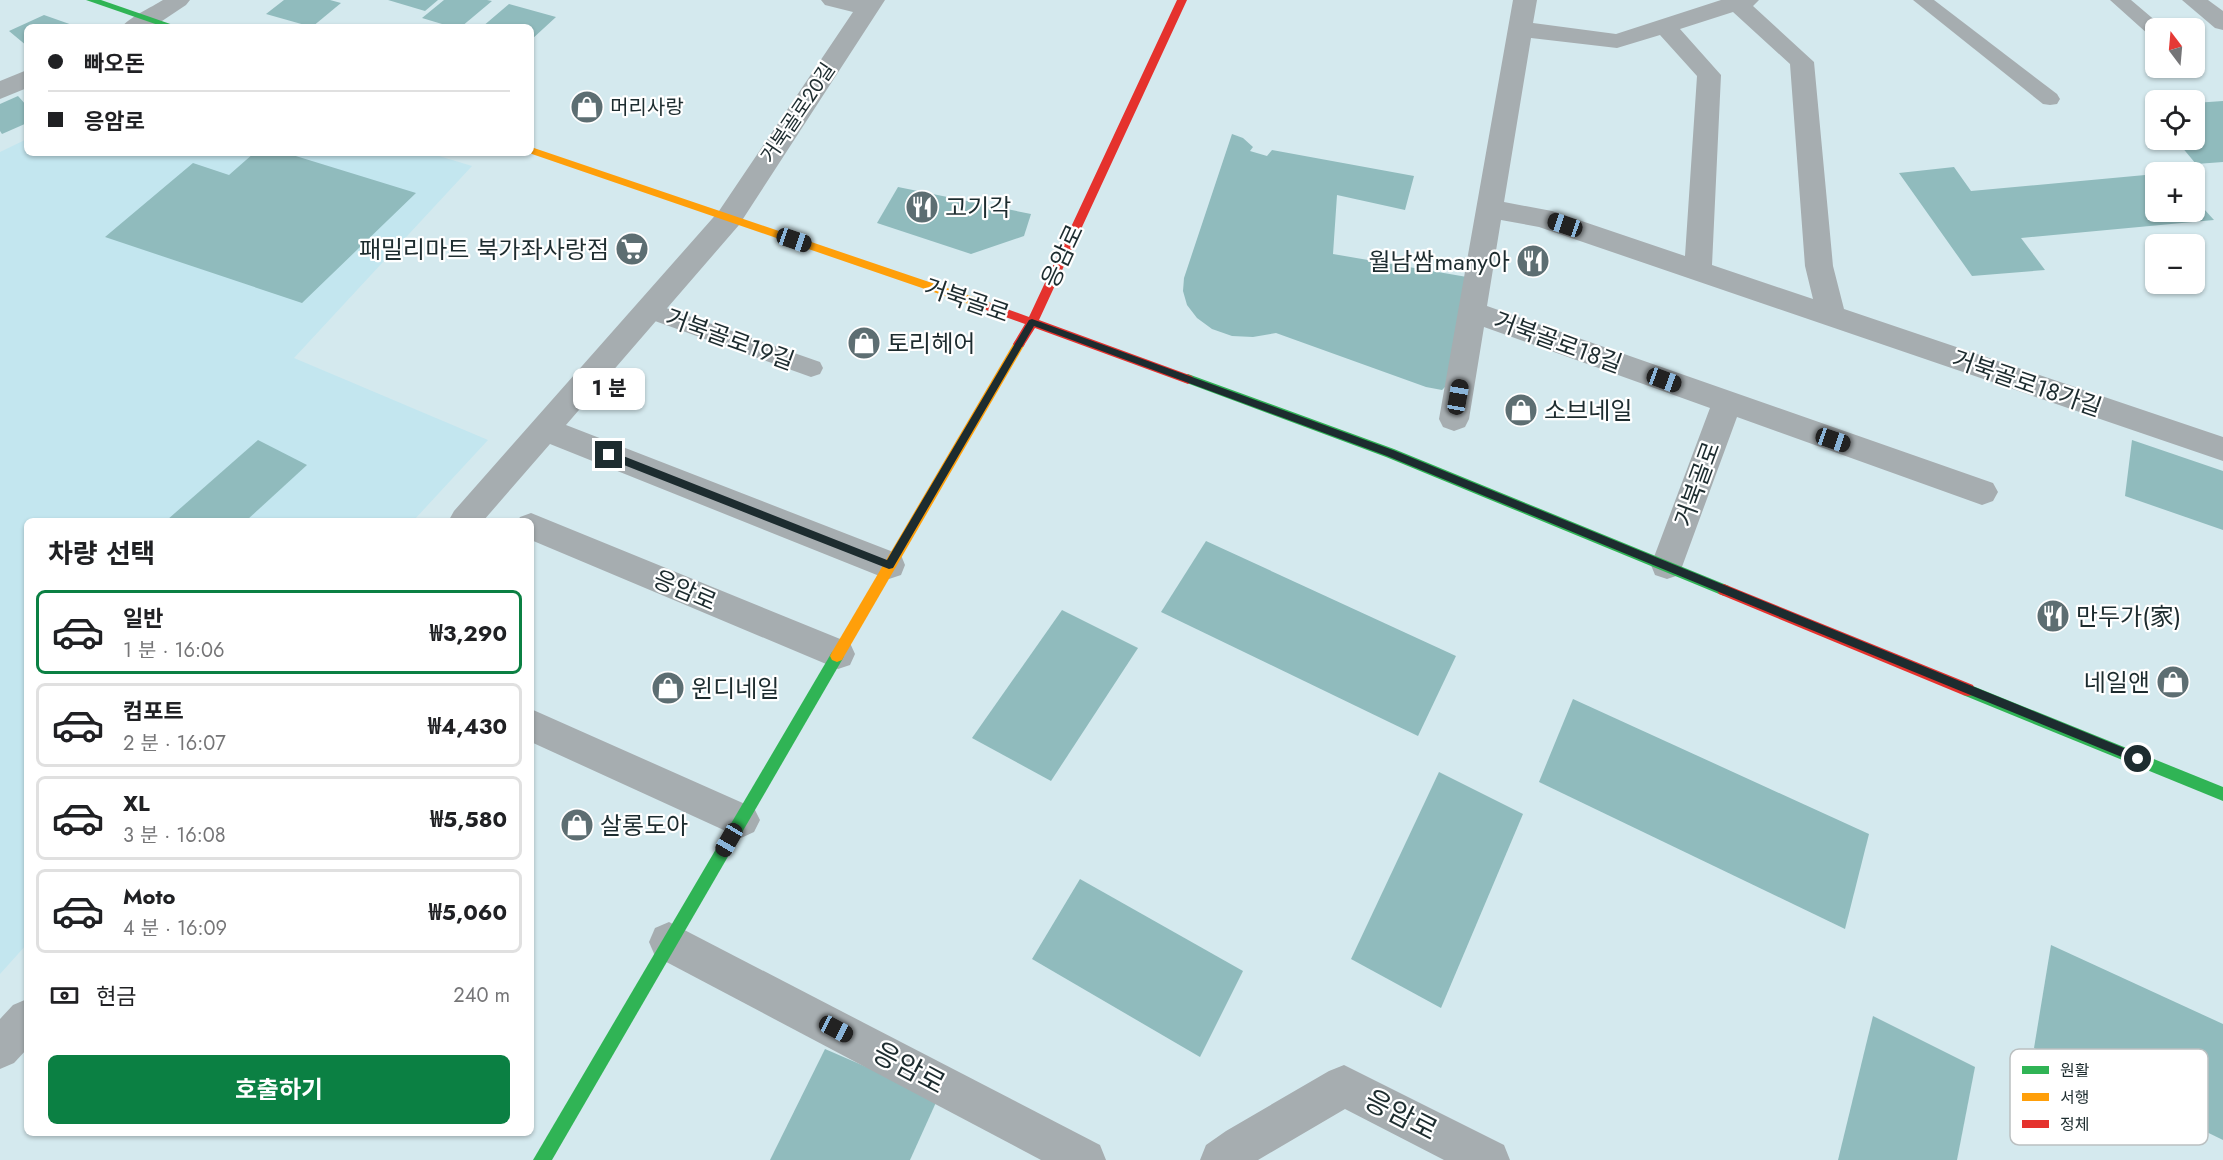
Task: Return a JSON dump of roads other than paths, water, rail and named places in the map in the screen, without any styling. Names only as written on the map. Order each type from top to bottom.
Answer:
[{"type":"main road","points":[[91,0],[142,23]]},
{"type":"main road","name":"응암로","points":[[542,1160],[1032,322],[1182,0]]},
{"type":"main road","name":"거북골로","points":[[534,151],[1032,322],[1390,453],[2223,794]]},
{"type":"street","points":[[142,23],[178,0]]},
{"type":"street","name":"거북골로20길","points":[[729,218],[870,5],[833,0]]},
{"type":"street","name":"거북골로18길","points":[[1454,419],[1525,0]]},
{"type":"street","points":[[2194,0],[2223,23]]},
{"type":"street","points":[[1520,29],[1617,41],[1739,1],[1802,62],[1819,266],[1831,316]]},
{"type":"street","points":[[1664,26],[1709,75],[1698,270]]},
{"type":"street","points":[[0,91],[24,79]]},
{"type":"street","name":"거북골로18가길","points":[[1490,209],[1542,218],[2223,449]]},
{"type":"street","name":"거북골로19길","points":[[472,512],[729,218]]},
{"type":"street","name":"거북골로18길","points":[[1473,312],[1982,492]]},
{"type":"street","name":"거북골로","points":[[1667,566],[1727,402]]},
{"type":"street","points":[[545,429],[889,565]]},
{"type":"street","points":[[472,512],[506,518]]},
{"type":"street","name":"응암로","points":[[534,527],[838,654]]},
{"type":"street","points":[[534,726],[741,820]]},
{"type":"street","name":"응암로","points":[[669,942],[1085,1160]]},
{"type":"street","points":[[0,1049],[24,1021]]},
{"type":"street","name":"응암로","points":[[1221,1160],[1344,1086],[1490,1160]]},
{"type":"lane","points":[[1922,0],[2050,99]]},
{"type":"lane","points":[[2119,0],[2145,22]]},
{"type":"lane","name":"거북골로19길","points":[[649,310],[811,368]]},
{"type":"place","name":"머리사랑","points":[[587,107]]},
{"type":"place","name":"고기각","points":[[922,207]]},
{"type":"place","name":"패밀리마트 북가좌사랑점","points":[[632,249]]},
{"type":"place","name":"월남쌈many아","points":[[1533,261]]},
{"type":"place","name":"토리헤어","points":[[864,343]]},
{"type":"place","name":"소브네일","points":[[1521,410]]},
{"type":"place","name":"만두가(家)","points":[[2053,616]]},
{"type":"place","name":"네일앤","points":[[2173,682]]},
{"type":"place","name":"윈디네일","points":[[668,688]]},
{"type":"place","name":"살롱도아","points":[[577,825]]}]
